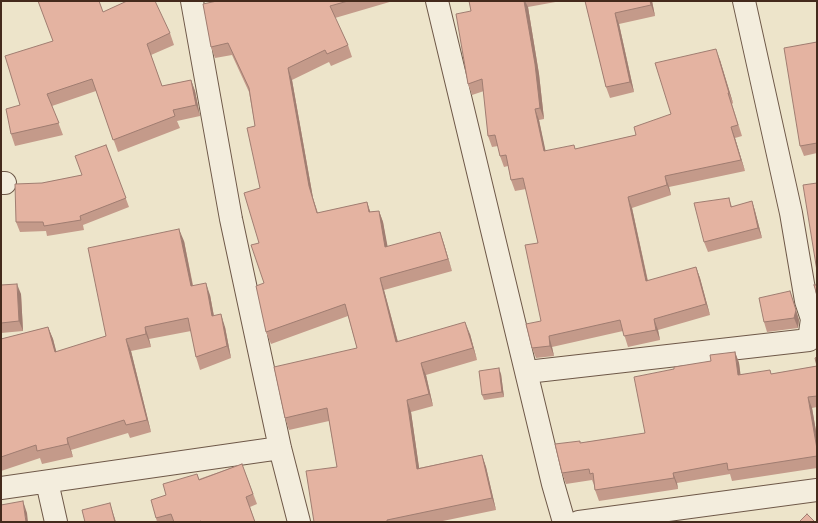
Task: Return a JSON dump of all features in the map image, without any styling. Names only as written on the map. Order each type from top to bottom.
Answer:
[{"type":"street","points":[[192,1],[231,219],[280,448],[299,522]]},
{"type":"street","points":[[437,1],[553,484],[564,522]]},
{"type":"street","points":[[527,372],[809,340],[812,320],[806,301],[791,213],[744,1]]},
{"type":"street","points":[[1,488],[280,448]]},
{"type":"street","points":[[47,482],[56,522]]},
{"type":"street","points":[[578,522],[817,490]]},
{"type":"building","points":[[38,1],[99,1],[103,12],[127,1],[155,1],[170,33],[147,44],[162,86],[191,80],[196,105],[173,110],[175,116],[113,140],[92,79],[47,94],[59,123],[11,134],[6,109],[20,105],[5,56],[53,41]]},
{"type":"building","points":[[217,1],[348,1],[330,6],[348,45],[327,54],[325,50],[288,68],[309,186],[317,213],[367,202],[369,212],[379,211],[385,247],[440,232],[448,259],[380,278],[396,342],[465,322],[473,348],[421,363],[429,394],[407,400],[417,469],[482,455],[492,498],[387,520],[387,522],[314,522],[306,471],[337,467],[327,408],[285,418],[274,367],[357,348],[345,304],[266,332],[256,286],[264,283],[251,245],[259,243],[244,193],[260,188],[247,128],[255,126],[249,88],[228,43],[211,47],[203,4]]},
{"type":"building","points":[[469,1],[524,1],[535,64],[540,108],[535,109],[544,151],[574,145],[575,149],[636,135],[634,127],[671,114],[655,63],[716,49],[738,125],[731,127],[741,160],[665,176],[667,185],[628,197],[646,281],[696,267],[706,304],[654,319],[656,330],[624,336],[620,320],[549,336],[550,346],[532,348],[526,324],[541,321],[525,245],[538,243],[523,178],[511,180],[506,155],[500,156],[495,135],[488,136],[482,79],[468,84],[456,14],[471,11]]},
{"type":"building","points":[[585,1],[650,1],[651,5],[615,13],[630,82],[606,87]]},
{"type":"building","points":[[817,42],[817,143],[800,146],[784,48]]},
{"type":"building","points":[[106,145],[126,198],[80,216],[81,220],[44,226],[43,222],[16,222],[15,184],[42,183],[82,175],[75,156]]},
{"type":"building","points":[[817,183],[817,271],[803,185]]},
{"type":"building","points":[[729,198],[731,207],[752,201],[758,228],[704,242],[694,203]]},
{"type":"building","points":[[179,229],[191,286],[206,283],[212,316],[221,314],[227,346],[196,357],[188,318],[145,327],[146,334],[126,339],[147,420],[126,425],[124,420],[67,438],[68,444],[37,451],[36,445],[1,457],[1,339],[48,327],[55,352],[106,336],[88,248]]},
{"type":"building","points":[[17,284],[19,321],[1,323],[1,285]]},
{"type":"building","points":[[814,285],[817,285],[817,295]]},
{"type":"building","points":[[790,291],[796,310],[794,318],[764,322],[759,298]]},
{"type":"building","points":[[735,352],[738,375],[770,370],[771,374],[817,366],[817,396],[808,397],[817,456],[728,470],[727,463],[673,473],[674,478],[595,490],[593,473],[590,474],[589,469],[562,473],[555,444],[580,441],[580,443],[645,433],[634,377],[674,369],[674,367],[711,361],[710,355]]},
{"type":"building","points":[[499,368],[502,392],[482,395],[479,371]]},
{"type":"building","points":[[242,464],[253,494],[246,497],[255,522],[174,522],[171,514],[156,518],[151,500],[166,495],[163,484],[197,474],[199,480]]},
{"type":"building","points":[[23,501],[26,522],[1,522],[1,505]]},
{"type":"building","points":[[110,503],[115,522],[85,522],[82,510]]},
{"type":"building","points":[[807,514],[815,522],[799,522]]}]
